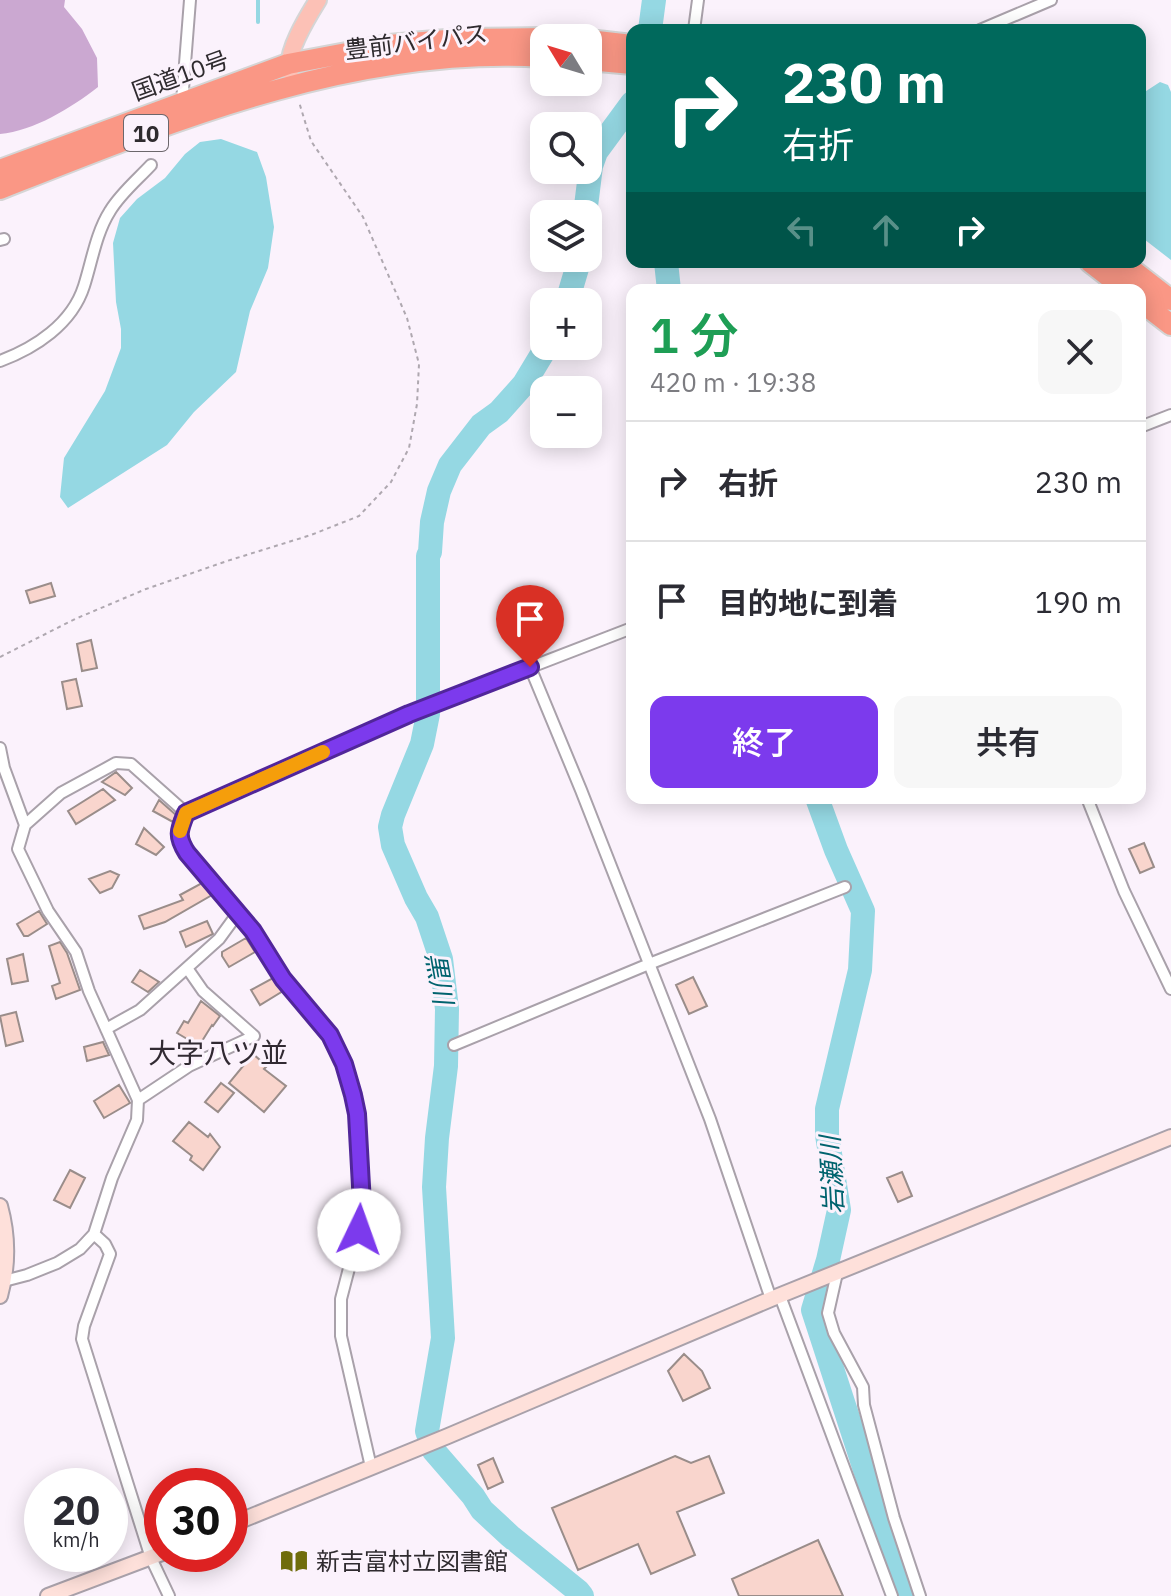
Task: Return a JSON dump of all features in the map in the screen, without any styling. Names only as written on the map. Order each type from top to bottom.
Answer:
[{"type":"highway","name":"豊前バイパス","points":[[288,64],[389,45],[458,39],[530,38]]},
{"type":"highway","points":[[602,50],[626,46]]},
{"type":"highway","points":[[602,53],[626,62]]},
{"type":"highway","name":"豊前バイパス","points":[[294,84],[392,65],[454,58],[530,57]]},
{"type":"highway","name":"国道10号","points":[[0,170],[288,64]]},
{"type":"highway","name":"国道10号","points":[[0,189],[183,118],[294,84]]},
{"type":"highway","points":[[1098,268],[1118,284]]},
{"type":"highway","points":[[1130,268],[1171,300]]},
{"type":"highway","points":[[1146,306],[1171,325]]},
{"type":"main road","points":[[294,84],[288,64],[305,21],[318,0]]},
{"type":"street","points":[[182,102],[190,0]]},
{"type":"street","points":[[695,24],[698,0]]},
{"type":"street","points":[[994,24],[1051,0]]},
{"type":"street","points":[[0,361],[26,351],[67,319],[83,290],[100,230],[110,209],[151,165]]},
{"type":"street","points":[[1146,425],[1171,415]]},
{"type":"street","points":[[371,1467],[341,1336],[341,1299],[359,1230],[362,1204],[357,1114],[344,1064],[330,1035],[283,979],[253,931],[187,853],[179,841],[180,829],[186,813],[409,714],[626,630]]},
{"type":"street","points":[[530,667],[710,1119],[775,1297],[892,1596]]},
{"type":"street","points":[[0,748],[25,825]]},
{"type":"street","points":[[2,1288],[57,1263],[80,1249],[94,1234],[112,1178],[137,1120],[138,1100],[89,991],[76,952],[48,911],[18,849],[25,825],[61,793],[116,763],[131,764],[186,813]]},
{"type":"street","points":[[1089,804],[1124,891],[1171,989]]},
{"type":"street","points":[[454,1045],[845,887]]},
{"type":"street","points":[[106,1029],[140,1010],[219,939],[238,913]]},
{"type":"street","points":[[138,1100],[189,1066],[254,1036],[203,991],[187,968]]},
{"type":"street","points":[[248,1518],[775,1297],[1171,1137]]},
{"type":"street","points":[[0,1206],[5,1225],[2,1288]]},
{"type":"street","points":[[94,1234],[110,1254],[82,1339],[144,1520]]},
{"type":"street","points":[[832,1275],[828,1313],[834,1333],[863,1387],[864,1405],[894,1518],[920,1596]]},
{"type":"street","points":[[48,1596],[144,1560]]},
{"type":"street","points":[[161,1572],[169,1596]]},
{"type":"path","points":[[0,657],[75,619],[146,589],[311,535],[359,516],[391,482],[409,448],[417,404],[419,364],[407,318],[363,217],[311,141],[294,84]]},
{"type":"shaded area","points":[[0,0],[65,0],[64,7],[82,29],[97,58],[98,87],[52,117],[0,134]]},
{"type":"water","points":[[1160,82],[1168,85],[1171,92],[1171,260],[1146,241],[1146,91]]},
{"type":"water","points":[[221,139],[257,152],[266,177],[274,227],[268,268],[250,311],[236,372],[194,412],[167,445],[68,508],[60,497],[64,458],[105,391],[121,348],[113,243],[120,218],[200,142]]},
{"type":"building","points":[[51,583],[55,596],[30,603],[26,591]]},
{"type":"building","points":[[91,640],[97,668],[82,671],[77,644]]},
{"type":"building","points":[[76,679],[82,706],[67,709],[62,682]]},
{"type":"building","points":[[116,772],[132,788],[125,795],[102,782]]},
{"type":"building","points":[[103,789],[115,800],[76,824],[68,811]]},
{"type":"building","points":[[159,800],[176,815],[173,822],[153,811]]},
{"type":"building","points":[[144,828],[164,847],[156,855],[136,844]]},
{"type":"building","points":[[1144,843],[1154,867],[1140,873],[1129,849]]},
{"type":"building","points":[[110,871],[119,875],[112,888],[100,893],[89,879]]},
{"type":"building","points":[[202,883],[212,895],[165,922],[144,929],[139,916],[183,900],[180,895]]},
{"type":"building","points":[[39,911],[47,924],[24,936],[17,924]]},
{"type":"building","points":[[207,921],[213,934],[186,947],[180,932]]},
{"type":"building","points":[[246,938],[255,952],[229,967],[222,952]]},
{"type":"building","points":[[60,942],[80,990],[56,999],[52,986],[60,983],[49,946]]},
{"type":"building","points":[[23,954],[28,981],[12,984],[7,959]]},
{"type":"building","points":[[140,970],[159,982],[148,992],[132,982]]},
{"type":"building","points":[[693,977],[707,1006],[689,1014],[676,985]]},
{"type":"building","points":[[273,978],[283,991],[260,1005],[251,990]]},
{"type":"building","points":[[201,1001],[220,1016],[199,1046],[177,1033],[184,1021],[188,1023]]},
{"type":"building","points":[[16,1012],[23,1041],[6,1046],[0,1016]]},
{"type":"building","points":[[103,1042],[109,1055],[87,1061],[84,1047]]},
{"type":"building","points":[[253,1054],[267,1066],[264,1069],[286,1086],[264,1112],[229,1083]]},
{"type":"building","points":[[221,1083],[234,1093],[218,1112],[205,1102]]},
{"type":"building","points":[[119,1085],[130,1103],[104,1118],[94,1101]]},
{"type":"building","points":[[189,1122],[208,1137],[210,1134],[220,1147],[203,1170],[190,1160],[192,1156],[173,1141]]},
{"type":"building","points":[[70,1170],[85,1178],[70,1208],[54,1200]]},
{"type":"building","points":[[902,1172],[912,1196],[898,1202],[887,1178]]},
{"type":"building","points":[[684,1354],[702,1371],[710,1388],[683,1401],[668,1371]]},
{"type":"building","points":[[675,1456],[691,1463],[709,1456],[724,1493],[677,1512],[695,1555],[651,1574],[638,1544],[578,1570],[552,1508]]},
{"type":"building","points":[[493,1458],[503,1482],[488,1489],[478,1465]]},
{"type":"building","points":[[818,1540],[843,1596],[739,1596],[732,1579]]},
{"type":"waterway","points":[[258,0],[258,22]]},
{"type":"waterway","name":"黒川","points":[[651,24],[654,0]]},
{"type":"waterway","name":"黒川","points":[[587,200],[596,152],[626,111]]},
{"type":"waterway","name":"岩瀬川","points":[[667,268],[668,284]]},
{"type":"waterway","name":"黒川","points":[[571,288],[576,272]]},
{"type":"waterway","name":"黒川","points":[[539,360],[524,384],[499,412],[481,425],[450,465],[439,491],[428,556],[428,714],[422,744],[390,827],[393,845],[427,917],[441,959],[447,1009],[446,1066],[434,1187],[443,1338],[427,1431],[434,1451],[482,1510],[582,1596]]},
{"type":"waterway","name":"岩瀬川","points":[[819,804],[863,911],[860,970],[827,1109],[827,1135],[839,1210],[813,1310],[906,1596]]},
{"type":"slow traffic","points":[[180,831],[186,813],[323,752]]},
{"type":"place","name":"新吉富村立図書館","points":[[294,1561]]},
{"type":"district","name":"大字八ツ並","points":[[218,1052]]},
{"type":"route","points":[[359,1230],[362,1204],[357,1114],[344,1064],[330,1035],[283,979],[253,931],[187,853],[179,841],[180,829],[186,813],[409,714],[530,667]]}]
